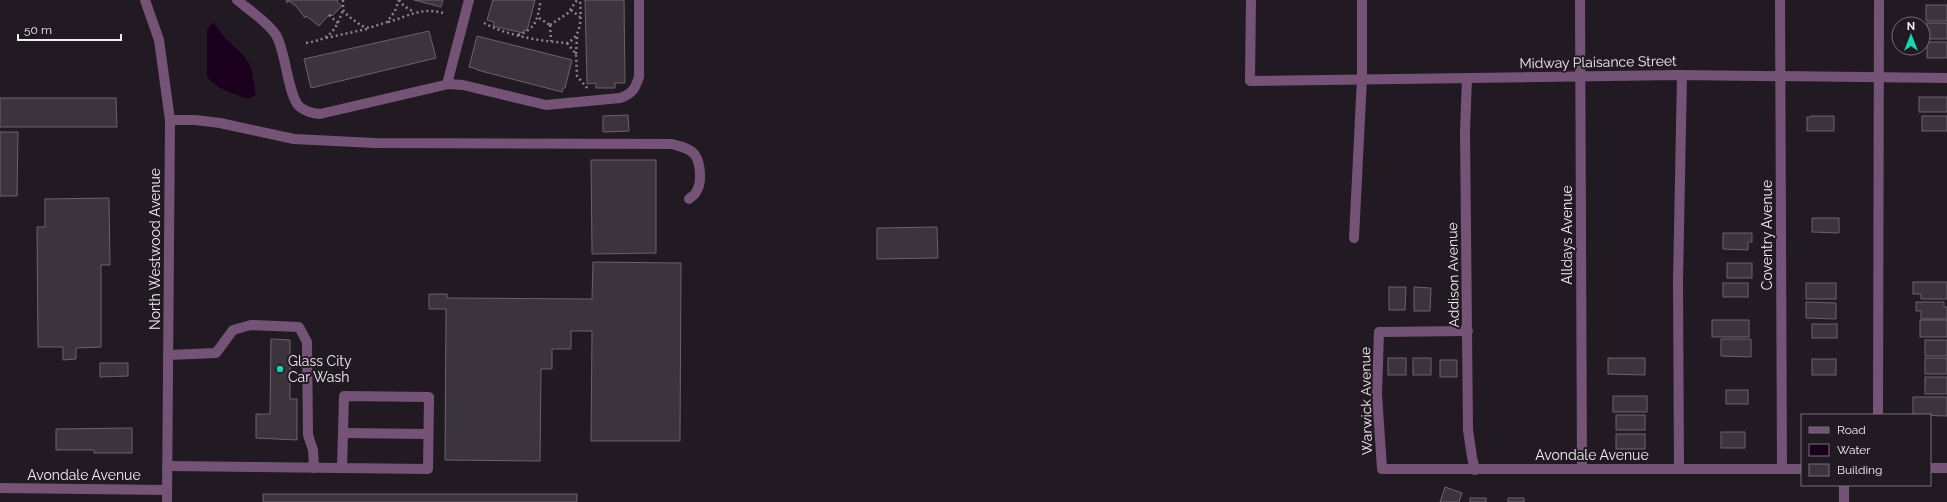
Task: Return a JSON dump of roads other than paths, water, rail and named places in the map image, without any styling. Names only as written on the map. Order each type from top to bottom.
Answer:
[{"type":"street","name":"North Westwood Avenue","points":[[146,0],[159,40],[170,120],[167,502]]},
{"type":"street","points":[[237,0],[276,34],[282,49],[293,96],[298,106],[308,112],[320,114],[447,84],[463,85],[546,105],[620,98],[629,95],[636,88],[639,77],[639,0]]},
{"type":"street","points":[[447,84],[469,0]]},
{"type":"street","name":"Midway Plaisance Street","points":[[1251,0],[1250,81],[1362,78],[1682,75],[1947,78]]},
{"type":"street","points":[[1354,238],[1362,78],[1362,0]]},
{"type":"street","name":"Alldays Avenue","points":[[1580,0],[1582,469]]},
{"type":"street","name":"Coventry Avenue","points":[[1780,0],[1782,469]]},
{"type":"street","points":[[1878,414],[1879,0]]},
{"type":"street","points":[[1679,469],[1678,281],[1682,75]]},
{"type":"street","name":"Addison Avenue","points":[[1467,78],[1465,139],[1468,430],[1475,470]]},
{"type":"street","points":[[170,120],[195,120],[220,123],[294,139],[375,143],[672,144],[685,148],[695,154],[699,166],[700,180],[697,192],[689,199]]},
{"type":"street","points":[[168,355],[216,354],[233,330],[251,325],[299,327],[307,342],[308,435],[313,450],[314,468]]},
{"type":"street","name":"Warwick Avenue","points":[[1382,469],[1377,394],[1379,332],[1468,331]]},
{"type":"street","points":[[167,466],[428,469],[429,397],[344,396],[342,468]]},
{"type":"street","points":[[343,433],[428,434]]},
{"type":"street","points":[[1931,468],[1947,468]]},
{"type":"street","name":"Avondale Avenue","points":[[1382,469],[1801,469]]},
{"type":"street","points":[[1844,486],[1844,502]]},
{"type":"street","name":"Avondale Avenue","points":[[0,488],[167,490]]},
{"type":"water","points":[[213,22],[225,38],[245,57],[251,67],[256,95],[248,99],[231,93],[215,84],[207,76],[207,30]]},
{"type":"place","name":"Glass City Car Wash","points":[[280,369]]}]
